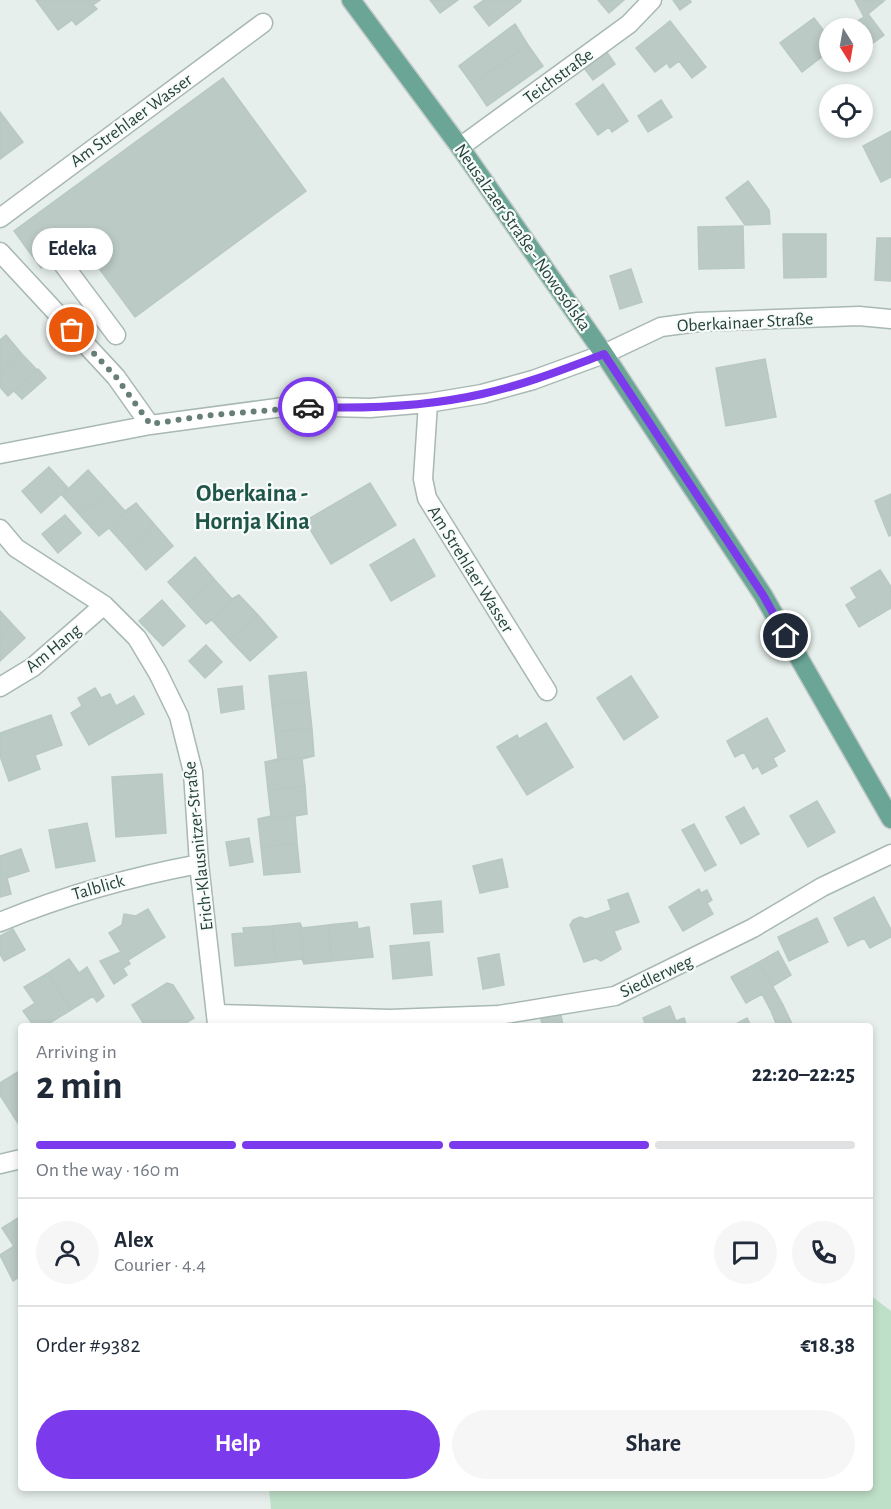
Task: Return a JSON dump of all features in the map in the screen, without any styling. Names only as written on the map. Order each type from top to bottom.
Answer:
[{"type":"main road","name":"Neusalzaer Straße - Nowosólska","points":[[351,0],[460,147],[604,354],[763,595],[891,819]]},
{"type":"street","name":"Teichstraße","points":[[460,147],[629,24],[652,0]]},
{"type":"street","name":"Am Strehlaer Wasser","points":[[0,218],[263,23]]},
{"type":"street","points":[[0,252],[116,377],[150,424]]},
{"type":"street","points":[[57,256],[116,335]]},
{"type":"street","name":"Oberkainaer Straße","points":[[604,354],[661,327],[698,322],[859,316],[891,319]]},
{"type":"street","points":[[0,454],[150,424],[291,406],[370,408],[429,403],[482,394],[533,380],[604,354]]},
{"type":"street","name":"Am Strehlaer Wasser","points":[[429,403],[423,479],[427,498],[547,691]]},
{"type":"street","name":"Erich-Klausnitzer-Straße","points":[[0,530],[16,548],[104,605],[137,638],[158,673],[179,716],[193,772],[199,864],[217,1020]]},
{"type":"street","name":"Am Hang","points":[[0,687],[33,667],[104,605]]},
{"type":"street","name":"Siedlerweg","points":[[217,1020],[390,1019],[499,1015],[615,996],[753,928],[822,887],[891,854]]},
{"type":"street","name":"Talblick","points":[[0,922],[49,902],[129,878],[199,864]]},
{"type":"street","points":[[0,1164],[18,1161]]},
{"type":"green space","points":[[873,1297],[891,1311],[891,1509],[271,1509],[269,1491],[873,1491]]},
{"type":"building","points":[[36,0],[100,0],[93,5],[97,9],[76,25],[72,20],[58,30]]},
{"type":"building","points":[[430,0],[458,0],[440,13]]},
{"type":"building","points":[[484,0],[521,1],[489,26],[474,7]]},
{"type":"building","points":[[598,0],[624,0],[609,13]]},
{"type":"building","points":[[673,0],[690,0],[691,2],[680,10]]},
{"type":"building","points":[[855,0],[884,1],[868,14],[871,18],[862,18],[864,17]]},
{"type":"building","points":[[814,18],[819,25],[819,59],[802,72],[780,43]]},
{"type":"building","points":[[670,21],[706,67],[692,78],[679,61],[670,68],[667,63],[655,72],[636,48]]},
{"type":"building","points":[[873,21],[884,35],[873,43]]},
{"type":"building","points":[[515,24],[528,45],[472,84],[459,66]]},
{"type":"building","points":[[528,45],[543,66],[487,106],[472,84]]},
{"type":"building","points":[[604,48],[615,64],[593,80],[581,64]]},
{"type":"building","points":[[223,78],[306,191],[135,317],[78,240],[41,268],[14,231]]},
{"type":"building","points":[[603,84],[628,121],[612,132],[609,127],[598,135],[576,104]]},
{"type":"building","points":[[661,100],[672,117],[648,132],[638,116]]},
{"type":"building","points":[[0,112],[23,142],[0,159]]},
{"type":"building","points":[[891,131],[891,177],[881,182],[863,146]]},
{"type":"building","points":[[748,181],[769,210],[770,224],[745,225],[726,198]]},
{"type":"building","points":[[743,226],[744,268],[699,269],[698,227]]},
{"type":"building","points":[[783,234],[826,234],[826,277],[784,278]]},
{"type":"building","points":[[877,238],[891,238],[891,281],[875,280]]},
{"type":"building","points":[[631,269],[642,302],[620,309],[610,276]]},
{"type":"building","points":[[6,335],[21,353],[0,372],[0,340]]},
{"type":"building","points":[[21,353],[37,370],[8,396],[0,387],[0,372]]},
{"type":"building","points":[[765,359],[776,417],[726,426],[716,368]]},
{"type":"building","points":[[38,369],[46,378],[22,399],[14,391]]},
{"type":"building","points":[[49,467],[68,488],[41,513],[22,491]]},
{"type":"building","points":[[88,470],[107,491],[80,515],[62,495]]},
{"type":"building","points":[[370,483],[396,525],[331,564],[305,521]]},
{"type":"building","points":[[107,491],[125,511],[136,503],[99,536],[80,515]]},
{"type":"building","points":[[891,494],[891,535],[889,536],[875,501]]},
{"type":"building","points":[[136,503],[154,524],[127,548],[109,528],[99,536]]},
{"type":"building","points":[[65,515],[81,533],[58,553],[42,534]]},
{"type":"building","points":[[154,524],[173,546],[146,570],[127,548]]},
{"type":"building","points":[[414,539],[435,576],[391,601],[370,565]]},
{"type":"building","points":[[195,557],[214,579],[187,603],[168,582]]},
{"type":"building","points":[[880,570],[891,587],[891,608],[859,627],[846,605],[857,598],[851,588]]},
{"type":"building","points":[[214,579],[232,599],[239,595],[206,624],[187,603]]},
{"type":"building","points":[[239,595],[258,615],[230,640],[212,620],[206,624]]},
{"type":"building","points":[[162,600],[185,626],[163,646],[139,621]]},
{"type":"building","points":[[0,611],[12,624],[0,635]]},
{"type":"building","points":[[258,615],[277,637],[250,661],[230,640]]},
{"type":"building","points":[[12,624],[25,638],[0,661],[0,635]]},
{"type":"building","points":[[206,645],[222,662],[205,678],[189,661]]},
{"type":"building","points":[[306,672],[309,701],[272,705],[269,676]]},
{"type":"building","points":[[631,676],[658,717],[624,740],[597,698]]},
{"type":"building","points":[[242,686],[244,709],[221,713],[218,689]]},
{"type":"building","points":[[95,688],[101,698],[110,694],[116,706],[134,696],[144,714],[89,745],[71,713],[82,706],[78,698]]},
{"type":"building","points":[[309,701],[312,729],[275,732],[272,705]]},
{"type":"building","points":[[51,715],[62,745],[35,755],[40,769],[9,781],[0,756],[0,733]]},
{"type":"building","points":[[767,718],[785,751],[773,758],[777,766],[762,774],[758,766],[753,769],[744,752],[735,757],[727,741]]},
{"type":"building","points":[[546,723],[573,767],[527,795],[497,747],[517,735],[519,739]]},
{"type":"building","points":[[312,729],[314,756],[265,762],[278,759],[275,732]]},
{"type":"building","points":[[314,756],[302,759],[305,786],[268,790],[265,762]]},
{"type":"building","points":[[162,774],[166,833],[116,837],[112,777]]},
{"type":"building","points":[[305,786],[307,814],[258,819],[271,816],[268,790]]},
{"type":"building","points":[[817,801],[835,832],[808,847],[790,816]]},
{"type":"building","points":[[744,807],[759,834],[741,844],[726,817]]},
{"type":"building","points":[[307,814],[295,816],[297,843],[261,847],[258,819]]},
{"type":"building","points":[[87,823],[95,861],[56,868],[49,830]]},
{"type":"building","points":[[694,824],[716,865],[705,871],[682,830]]},
{"type":"building","points":[[249,838],[253,862],[230,866],[226,842]]},
{"type":"building","points":[[297,843],[300,872],[264,875],[261,847]]},
{"type":"building","points":[[21,849],[29,871],[7,878],[11,894],[0,897],[0,856]]},
{"type":"building","points":[[502,859],[508,887],[480,893],[473,866]]},
{"type":"building","points":[[699,889],[701,893],[707,890],[712,900],[707,903],[713,914],[683,931],[669,907]]},
{"type":"building","points":[[628,893],[639,922],[614,931],[621,949],[601,961],[596,958],[584,962],[570,925],[573,920],[580,917],[586,919],[611,910],[608,900]]},
{"type":"building","points":[[874,897],[891,930],[891,937],[870,948],[864,938],[848,946],[834,918]]},
{"type":"building","points":[[441,901],[443,932],[414,934],[411,904]]},
{"type":"building","points":[[148,909],[165,937],[128,960],[130,964],[123,968],[127,975],[114,984],[100,961],[121,952],[109,933],[122,925],[124,914],[136,916]]},
{"type":"building","points":[[817,918],[828,942],[789,961],[778,937]]},
{"type":"building","points":[[357,922],[358,929],[369,927],[373,957],[332,961],[328,925]]},
{"type":"building","points":[[300,923],[302,928],[328,925],[332,961],[304,964]]},
{"type":"building","points":[[300,923],[304,964],[302,959],[276,962],[272,926]]},
{"type":"building","points":[[272,926],[276,962],[235,966],[232,934],[244,933],[243,928]]},
{"type":"building","points":[[13,929],[25,950],[4,961],[0,954],[0,936]]},
{"type":"building","points":[[429,942],[432,975],[393,979],[390,946]]},
{"type":"building","points":[[778,951],[791,975],[773,986],[759,962]]},
{"type":"building","points":[[499,954],[504,985],[483,989],[478,958]]},
{"type":"building","points":[[69,959],[79,973],[87,967],[104,996],[97,1002],[93,996],[71,1010],[48,973]]},
{"type":"building","points":[[759,962],[783,1005],[771,1011],[762,994],[746,1003],[731,977]]},
{"type":"building","points":[[48,973],[71,1010],[50,1023],[32,1023],[23,1011],[35,1003],[24,987]]},
{"type":"building","points":[[167,983],[173,985],[194,1018],[186,1023],[143,1023],[132,1005]]},
{"type":"building","points":[[783,1005],[792,1023],[776,1023],[771,1011]]},
{"type":"building","points":[[670,1006],[676,1021],[684,1018],[686,1023],[645,1023],[643,1018]]},
{"type":"building","points":[[561,1015],[562,1023],[542,1023],[541,1019]]},
{"type":"building","points":[[747,1018],[750,1023],[738,1023]]},
{"type":"building","points":[[18,1072],[18,1123],[0,1095],[0,1083]]},
{"type":"building","points":[[18,1218],[18,1252],[2,1228]]},
{"type":"building","points":[[14,1246],[18,1252],[18,1278],[13,1281],[0,1255]]},
{"type":"way so far","points":[[72,330],[116,377],[150,424],[291,406],[308,407]]},
{"type":"place","name":"Edeka","points":[[72,330]]},
{"type":"district","name":"Oberkaina - Hornja Kina","points":[[252,507]]},
{"type":"route","points":[[308,407],[370,408],[429,403],[482,394],[533,380],[604,354],[763,595],[786,636]]}]
